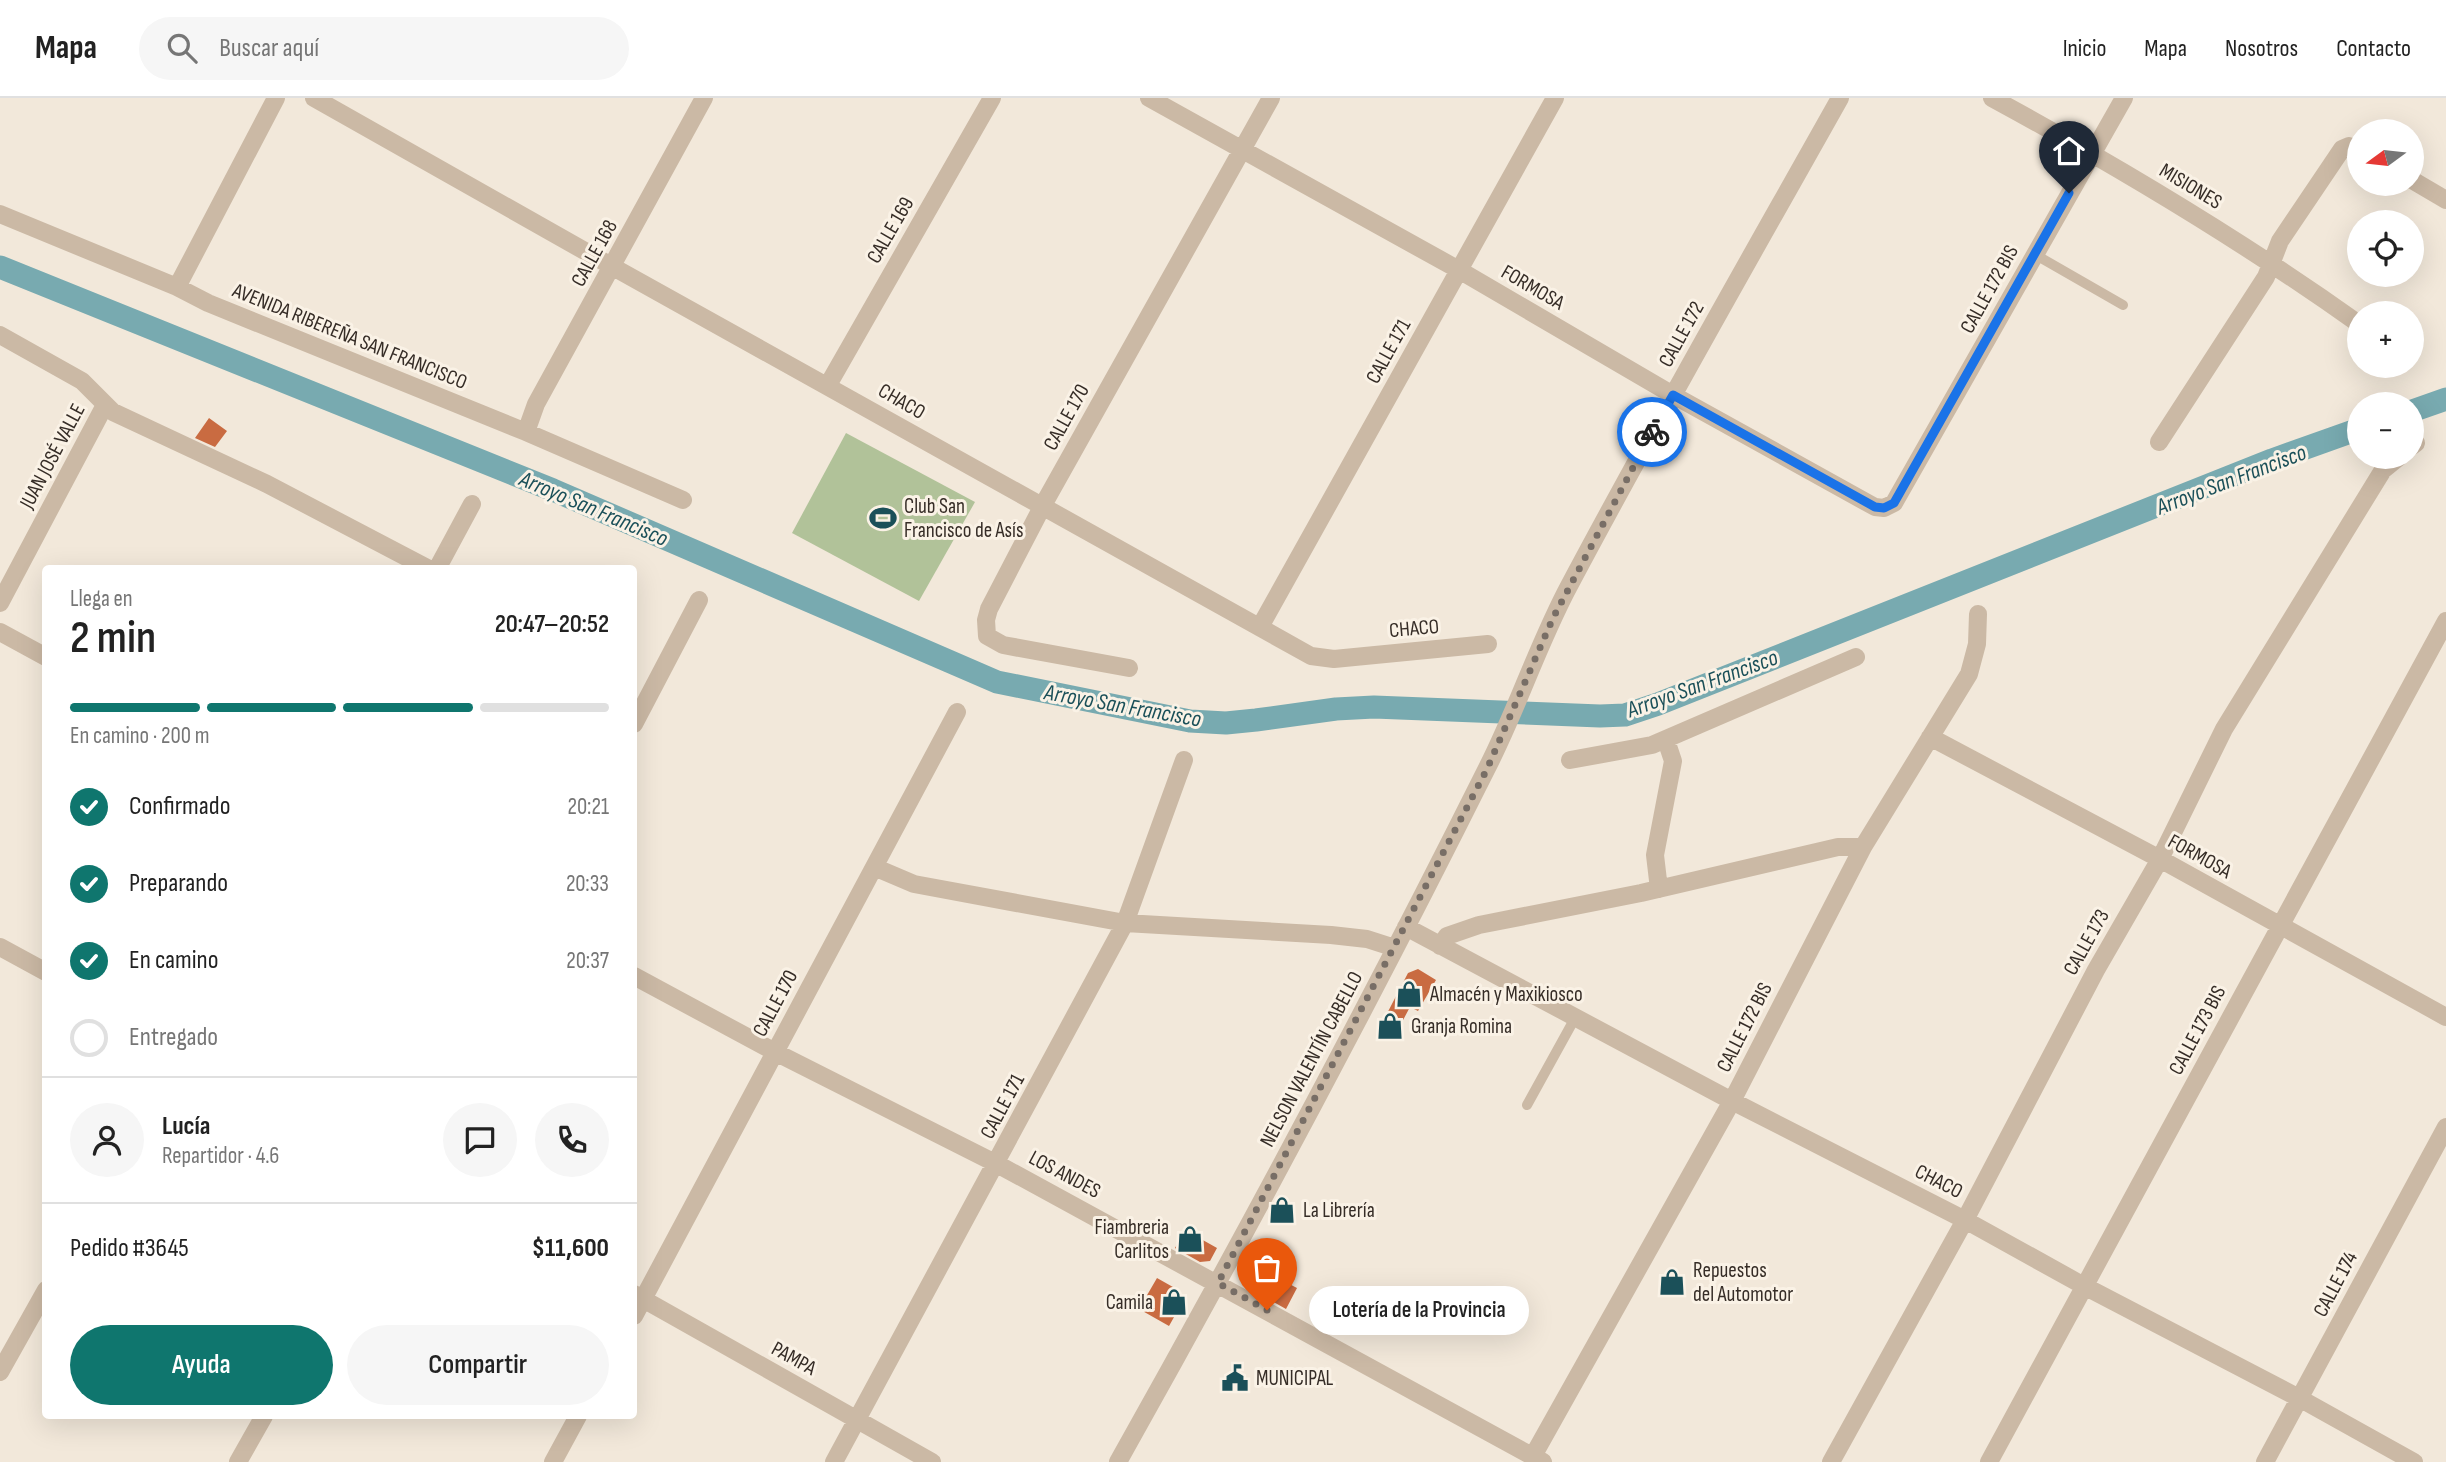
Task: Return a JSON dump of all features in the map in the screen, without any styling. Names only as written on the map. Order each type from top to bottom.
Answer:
[{"type":"street","points":[[177,287],[276,98]]},
{"type":"street","name":"CHACO","points":[[314,98],[1298,650],[1323,659],[1488,644]]},
{"type":"street","name":"CALLE 168","points":[[526,432],[536,404],[705,98]]},
{"type":"street","name":"CALLE 169","points":[[828,385],[992,98]]},
{"type":"street","name":"FORMOSA","points":[[1149,98],[1459,270],[1673,395],[1875,507],[1884,508],[1894,503]]},
{"type":"street","name":"CALLE 170","points":[[1129,668],[1003,645],[988,636],[986,629],[989,609],[1042,507],[1271,98]]},
{"type":"street","name":"CALLE 171","points":[[1261,627],[1555,98]]},
{"type":"street","name":"CALLE 172","points":[[1530,670],[1567,589],[1840,98]]},
{"type":"street","name":"MISIONES","points":[[1992,98],[2092,152],[2272,263],[2347,316]]},
{"type":"street","name":"CALLE 172 BIS","points":[[1894,503],[2124,98]]},
{"type":"street","points":[[2159,442],[2266,277],[2280,241],[2342,149],[2347,148]]},
{"type":"street","points":[[2424,187],[2446,200]]},
{"type":"street","name":"AVENIDA RIBEREÑA SAN FRANCISCO","points":[[0,214],[683,500]]},
{"type":"street","points":[[0,335],[82,381],[113,412],[267,484],[421,565]]},
{"type":"street","name":"JUAN JOSÉ VALLE","points":[[0,603],[105,405]]},
{"type":"street","name":"CALLE 173","points":[[1831,1462],[1965,1220],[2096,970],[2160,859],[2224,729],[2384,469]]},
{"type":"street","points":[[439,565],[472,504]]},
{"type":"street","points":[[637,717],[699,600]]},
{"type":"street","name":"CALLE 172 BIS","points":[[1538,1459],[1732,1101],[1863,847],[1969,674],[1977,644],[1978,614]]},
{"type":"street","name":"CALLE 173 BIS","points":[[1989,1462],[2446,621]]},
{"type":"street","points":[[0,632],[42,655]]},
{"type":"street","points":[[1570,760],[1666,740],[1856,657]]},
{"type":"street","name":"NELSON VALENTÍN CABELLO","points":[[1118,1462],[1218,1283],[1406,927],[1498,746],[1530,670]]},
{"type":"street","name":"CALLE 170","points":[[638,1296],[775,1052],[957,712]]},
{"type":"street","name":"FORMOSA","points":[[1930,737],[2160,859],[2446,1017]]},
{"type":"street","points":[[1658,889],[1655,855],[1673,761],[1666,740]]},
{"type":"street","name":"CALLE 171","points":[[834,1462],[1125,923],[1184,760]]},
{"type":"street","points":[[1440,946],[1447,936],[1479,925],[1658,889],[1838,847],[1863,847]]},
{"type":"street","points":[[874,867],[914,884],[1125,923],[1331,935],[1367,939],[1395,948]]},
{"type":"street","name":"CHACO","points":[[1406,927],[1732,1101],[1965,1220],[2414,1462]]},
{"type":"street","points":[[0,947],[42,970]]},
{"type":"street","name":"LOS ANDES","points":[[637,978],[775,1052],[997,1164],[1538,1459]]},
{"type":"street","name":"CALLE 174","points":[[2265,1462],[2446,1127]]},
{"type":"street","name":"PAMPA","points":[[638,1296],[932,1462]]},
{"type":"street","points":[[0,1372],[42,1297]]},
{"type":"street","points":[[238,1462],[262,1419]]},
{"type":"street","points":[[553,1462],[576,1419]]},
{"type":"lane","points":[[2034,254],[2123,305]]},
{"type":"lane","points":[[1527,1105],[1575,1018]]},
{"type":"green space","name":"Club San Francisco de Asís","points":[[846,433],[975,502],[919,601],[792,533]]},
{"type":"building","points":[[209,418],[227,431],[215,447],[195,438]]},
{"type":"building","points":[[1418,969],[1436,980],[1418,1011],[1410,1007],[1394,1037],[1379,1029],[1408,973]]},
{"type":"building","name":"Fiambreria Carlitos","points":[[1185,1230],[1217,1248],[1210,1261],[1200,1262],[1175,1248]]},
{"type":"building","name":"Repuestos del Automotor","points":[[1670,1268],[1685,1277],[1675,1296],[1659,1288]]},
{"type":"building","points":[[1272,1275],[1297,1288],[1286,1309],[1261,1295]]},
{"type":"building","points":[[1157,1278],[1180,1291],[1182,1303],[1169,1326],[1139,1309]]},
{"type":"waterway","name":"Arroyo San Francisco","points":[[0,267],[553,490],[997,682],[1190,721],[1226,723],[1374,707],[1625,715],[2272,460],[2347,433]]},
{"type":"waterway","name":"Arroyo San Francisco","points":[[2424,407],[2446,399]]},
{"type":"way so far","points":[[1267,1310],[1218,1283],[1487,769],[1567,589],[1652,432]]},
{"type":"place","name":"Club San Francisco de Asís","points":[[883,518]]},
{"type":"place","name":"Almacén y Maxikiosco","points":[[1409,994]]},
{"type":"place","name":"Granja Romina","points":[[1390,1026]]},
{"type":"place","name":"La Librería","points":[[1282,1210]]},
{"type":"place","name":"Fiambreria Carlitos","points":[[1190,1239]]},
{"type":"place","name":"Repuestos del Automotor","points":[[1672,1282]]},
{"type":"place","name":"Camila","points":[[1174,1302]]},
{"type":"place","name":"Lotería de la Provincia","points":[[1267,1310]]},
{"type":"place","name":"MUNICIPAL","points":[[1235,1378]]},
{"type":"route","points":[[1652,432],[1673,395],[1875,507],[1890,506],[2069,193]]}]
